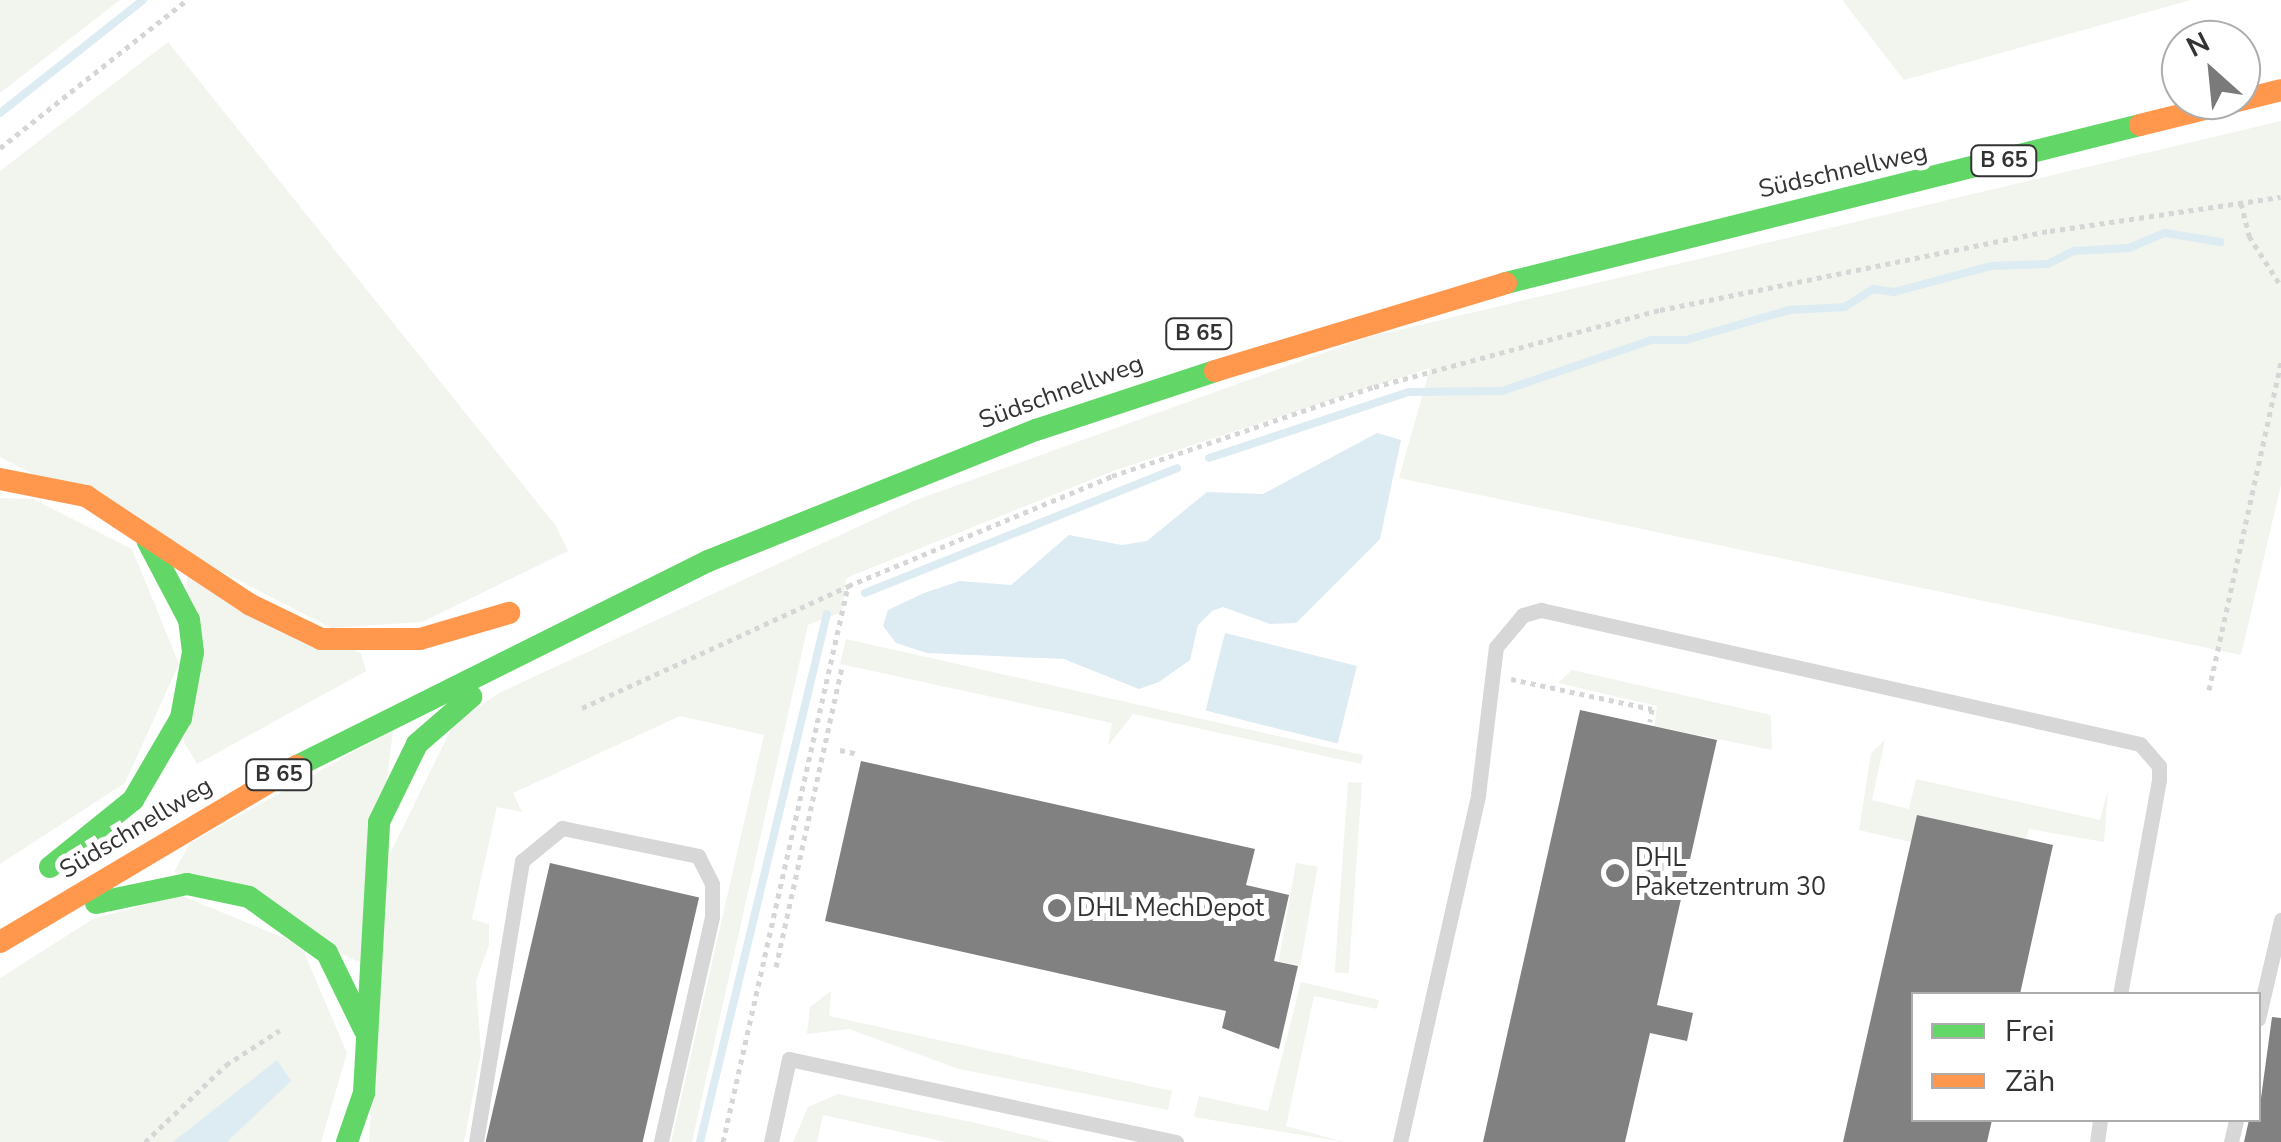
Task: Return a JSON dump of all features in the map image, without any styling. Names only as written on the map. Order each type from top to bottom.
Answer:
[{"type":"highway","name":"Südschnellweg","points":[[0,942],[269,780],[538,641],[899,481],[1176,380],[1612,252],[2281,90]]},
{"type":"highway","points":[[0,480],[61,486],[139,530],[249,604],[321,639],[420,639],[518,609],[410,664]]},
{"type":"highway","name":"Südschnellweg","points":[[139,530],[189,620],[190,686],[154,775],[42,872],[168,800]]},
{"type":"highway","points":[[346,1142],[364,1094],[374,858],[394,780],[416,744],[538,641]]},
{"type":"highway","points":[[27,925],[147,887],[186,884],[249,897],[326,953],[367,1039]]},
{"type":"lane","points":[[1400,1142],[1478,795],[1490,675],[1505,630],[1522,615],[1564,612],[2140,744],[2159,766],[2159,780],[2120,992]]},
{"type":"lane","points":[[476,1142],[522,860],[562,828],[698,856],[712,884],[712,917],[661,1142]]},
{"type":"lane","points":[[2261,1006],[2281,920]]},
{"type":"lane","points":[[770,1142],[789,1059],[1176,1142]]},
{"type":"path","points":[[0,148],[186,0]]},
{"type":"path","points":[[582,708],[848,586],[1112,476],[1374,387],[1660,310],[2050,231],[2281,197]]},
{"type":"path","points":[[2241,203],[2250,236],[2281,286]]},
{"type":"path","points":[[2209,690],[2281,362]]},
{"type":"path","points":[[723,1142],[848,586]]},
{"type":"path","points":[[776,967],[842,666]]},
{"type":"path","points":[[1490,675],[1652,709],[1650,722]]},
{"type":"path","points":[[840,750],[859,754]]},
{"type":"path","points":[[145,1142],[226,1065],[280,1030]]},
{"type":"shaded area","points":[[0,0],[120,0],[0,93]]},
{"type":"shaded area","points":[[1842,0],[2191,0],[1904,80]]},
{"type":"shaded area","points":[[168,42],[556,526],[568,551],[422,622],[331,628],[0,457],[0,171]]},
{"type":"shaded area","points":[[2281,121],[2281,485],[2241,655],[1399,478],[1430,368],[1113,471],[846,578],[842,612],[808,625],[692,1142],[671,1142],[764,735],[680,716],[513,793],[522,812],[497,807],[472,919],[489,924],[489,945],[476,981],[481,1053],[464,1142],[369,1142],[386,862],[454,723],[499,693],[916,500],[1365,338]]},
{"type":"shaded area","points":[[1377,433],[1401,440],[1380,539],[1296,623],[1270,624],[1223,607],[1212,611],[1198,625],[1190,660],[1159,682],[1139,689],[1064,659],[927,653],[896,643],[883,626],[888,610],[960,581],[1011,585],[1069,535],[1122,545],[1147,541],[1207,492],[1263,494]]},
{"type":"shaded area","points":[[0,498],[33,499],[132,549],[179,664],[125,783],[0,864]]},
{"type":"shaded area","points":[[187,576],[361,653],[366,671],[197,764],[184,742]]},
{"type":"shaded area","points":[[1225,633],[1357,666],[1338,744],[1206,711]]},
{"type":"shaded area","points":[[846,639],[1363,755],[1361,764],[1133,714],[1108,746],[1112,723],[840,664]]},
{"type":"shaded area","points":[[1572,670],[1771,715],[1772,750],[1654,726],[1657,706],[1558,683]]},
{"type":"shaded area","points":[[393,730],[365,965],[174,872],[190,843]]},
{"type":"shaded area","points":[[1885,740],[1872,800],[1909,809],[1916,779],[2100,820],[2108,789],[2104,842],[2029,829],[2026,839],[1918,815],[1911,842],[1859,830],[1871,753]]},
{"type":"shaded area","points":[[1348,782],[1362,783],[1349,974],[1335,973]]},
{"type":"shaded area","points":[[1296,863],[1318,867],[1300,965],[1279,961]]},
{"type":"shaded area","points":[[180,895],[301,945],[347,1053],[321,1142],[0,1142],[0,978],[93,919]]},
{"type":"shaded area","points":[[1301,982],[1379,1000],[1377,1009],[1314,996],[1286,1126],[1344,1142],[1194,1117],[1199,1096],[1268,1111]]},
{"type":"shaded area","points":[[831,991],[829,1016],[1172,1091],[1168,1110],[959,1069],[849,1029],[807,1034],[810,1007]]},
{"type":"shaded area","points":[[277,1060],[291,1081],[227,1142],[173,1142]]},
{"type":"shaded area","points":[[838,1094],[1054,1142],[946,1142],[823,1115],[817,1142],[793,1142],[808,1107]]},
{"type":"building","name":"DHL Paketzentrum 30","points":[[1580,710],[1717,740],[1657,1005],[1693,1013],[1687,1041],[1650,1033],[1625,1142],[1483,1142]]},
{"type":"building","name":"DHL MechDepot","points":[[861,761],[1255,849],[1246,885],[1289,895],[1274,961],[1298,966],[1279,1049],[1222,1028],[1226,1011],[825,921]]},
{"type":"building","name":"DHL Paketzentrum 30","points":[[1917,815],[2053,845],[2020,992],[1911,992],[1911,1122],[1992,1122],[1987,1142],[1843,1142]]},
{"type":"building","points":[[550,863],[699,897],[643,1142],[486,1142]]},
{"type":"building","points":[[2272,1017],[2281,1018],[2281,1142],[2244,1142],[2249,1122],[2261,1122]]},
{"type":"waterway","points":[[0,113],[143,0]]},
{"type":"waterway","points":[[1209,458],[1409,392],[1502,391],[1652,340],[1686,340],[1789,310],[1845,307],[1873,289],[1894,292],[1991,266],[2048,264],[2074,251],[2129,248],[2165,233],[2220,242]]},
{"type":"waterway","points":[[865,593],[1177,468]]},
{"type":"waterway","points":[[700,1142],[827,614]]},
{"type":"traffic: fast","points":[[1506,283],[2140,125]]},
{"type":"traffic: fast","points":[[297,766],[708,561],[1036,430],[1215,371]]},
{"type":"traffic: fast","points":[[50,867],[133,800],[181,718],[193,652],[189,620],[147,540]]},
{"type":"traffic: fast","points":[[347,1142],[364,1093],[379,822],[417,744],[471,697]]},
{"type":"traffic: fast","points":[[96,903],[187,884],[249,897],[327,953],[364,1029]]},
{"type":"traffic: slow","points":[[2140,125],[2281,90]]},
{"type":"traffic: slow","points":[[1215,371],[1506,283]]},
{"type":"traffic: slow","points":[[0,479],[86,496],[249,604],[321,639],[420,639],[509,613]]},
{"type":"traffic: slow","points":[[0,942],[297,766]]},
{"type":"place","name":"DHL Paketzentrum 30","points":[[1615,873]]},
{"type":"place","name":"DHL MechDepot","points":[[1057,908]]}]
